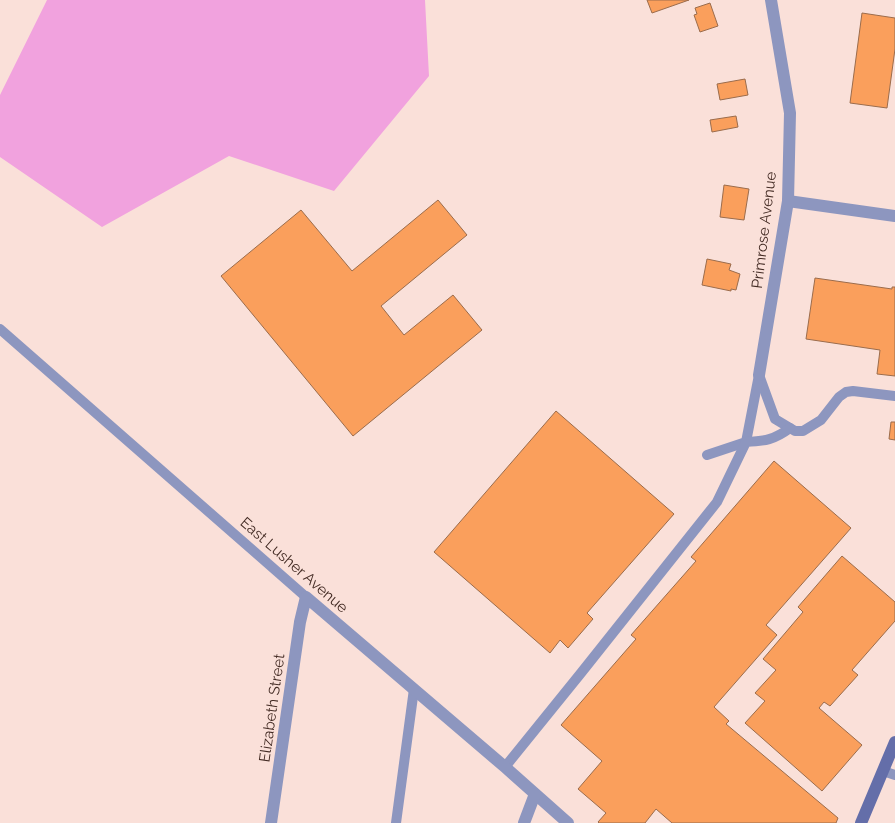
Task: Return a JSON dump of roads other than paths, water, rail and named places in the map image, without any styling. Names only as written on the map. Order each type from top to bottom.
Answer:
[{"type":"street","name":"Primrose Avenue","points":[[759,375],[788,201],[790,113],[771,0]]},
{"type":"street","points":[[788,201],[895,216]]},
{"type":"street","name":"East Lusher Avenue","points":[[306,597],[568,823]]},
{"type":"street","name":"Elizabeth Street","points":[[272,823],[300,622],[306,597]]},
{"type":"street","points":[[861,823],[889,773],[895,742]]},
{"type":"street","points":[[524,823],[535,794]]},
{"type":"lane","name":"East Lusher Avenue","points":[[0,329],[306,597]]},
{"type":"lane","points":[[759,375],[775,419],[794,431],[803,431],[814,425],[828,413],[839,397],[846,392],[853,391],[895,396]]},
{"type":"lane","points":[[505,767],[717,502],[746,442],[759,375]]},
{"type":"lane","points":[[707,455],[746,442],[765,441],[778,437],[790,428]]},
{"type":"lane","points":[[396,823],[414,689]]}]
